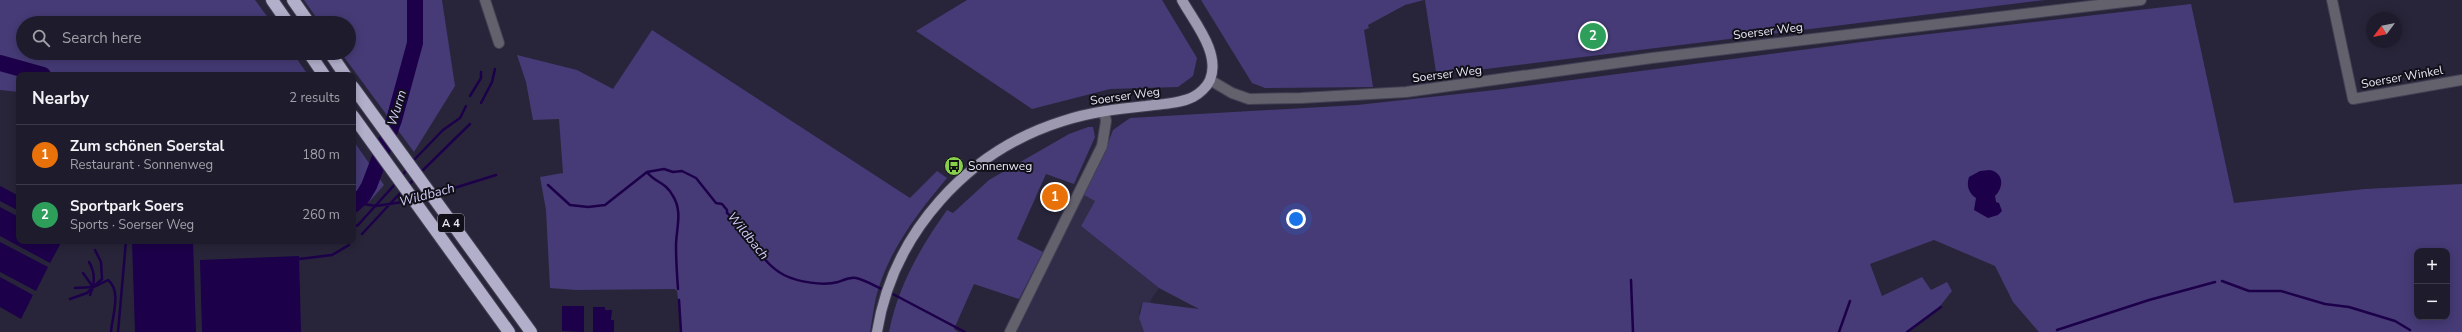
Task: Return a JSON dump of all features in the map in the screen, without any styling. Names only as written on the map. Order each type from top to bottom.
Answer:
[{"type":"highway","points":[[272,0],[283,16]]},
{"type":"highway","points":[[293,0],[304,16]]},
{"type":"highway","points":[[314,60],[322,72]]},
{"type":"highway","points":[[335,60],[343,72]]},
{"type":"highway","name":"A 4","points":[[356,91],[531,332]]},
{"type":"highway","name":"A 4","points":[[356,120],[509,332]]},
{"type":"main road","points":[[1182,0],[1210,51],[1212,66],[1210,80]]},
{"type":"main road","name":"Soerser Weg","points":[[877,332],[887,288],[907,246],[925,219],[946,193],[976,166],[1025,136],[1062,121],[1104,111],[1183,101],[1201,92],[1210,80]]},
{"type":"street","points":[[485,0],[499,43]]},
{"type":"street","name":"Soerser Weg","points":[[1210,80],[1232,94],[1249,99],[1300,98],[1406,92],[1652,58],[2141,0]]},
{"type":"street","name":"Soerser Winkel","points":[[2332,0],[2353,99],[2462,80]]},
{"type":"street","points":[[1010,332],[1102,146],[1106,122],[1104,111]]},
{"type":"shaded area","points":[[0,0],[255,0],[267,16],[16,16],[16,60],[298,60],[306,72],[16,72],[16,92],[0,90]]},
{"type":"shaded area","points":[[304,0],[442,0],[455,86],[414,152],[346,60],[356,60],[356,16],[315,16]]},
{"type":"shaded area","points":[[967,0],[1162,0],[1197,58],[1193,76],[1178,87],[1110,89],[1032,109],[916,31]]},
{"type":"shaded area","points":[[1201,0],[1424,0],[1405,5],[1368,25],[1369,28],[1364,30],[1373,87],[1265,88],[1252,83]]},
{"type":"shaded area","points":[[1425,0],[2045,0],[1446,74],[1436,72]]},
{"type":"shaded area","points":[[2191,4],[2234,203],[2365,189],[2462,184],[2462,332],[2039,332],[2013,302],[1995,266],[1934,240],[1870,264],[1882,296],[1922,277],[1931,290],[1947,282],[1952,291],[1940,306],[1906,332],[1144,332],[1139,318],[1143,302],[1199,309],[1159,288],[1081,226],[1095,201],[1082,194],[1103,156],[1113,130],[1130,118],[1357,105],[1495,90],[1877,40]]},
{"type":"shaded area","points":[[652,30],[910,198],[937,171],[947,178],[917,216],[891,257],[877,292],[870,332],[682,332],[677,291],[675,289],[576,290],[550,288],[546,210],[540,177],[563,173],[559,119],[533,120],[526,82],[517,55],[577,70],[613,89]]},
{"type":"shaded area","points":[[1088,127],[1093,127],[1095,137],[1074,184],[1046,174],[1017,239],[1043,252],[1019,299],[974,284],[954,329],[958,332],[889,332],[898,299],[911,268],[947,210],[953,213],[989,180],[1069,134]]},
{"type":"shaded area","points":[[356,144],[384,185],[369,202],[356,210]]},
{"type":"shaded area","points":[[1990,170],[1998,174],[2000,177],[2000,189],[1995,196],[1996,202],[1999,203],[2002,211],[1998,215],[1988,218],[1974,210],[1976,198],[1970,192],[1968,183],[1969,177],[1980,171]]},
{"type":"shaded area","points":[[0,186],[16,194],[16,209],[0,201]]},
{"type":"shaded area","points":[[1082,194],[1095,201],[1081,226],[1159,288],[1150,301],[1153,304],[1143,302],[1139,312],[1139,318],[1144,332],[1015,332]]},
{"type":"shaded area","points":[[0,207],[16,215],[16,244],[60,244],[50,263],[0,236]]},
{"type":"shaded area","points":[[0,242],[48,267],[36,291],[0,272]]},
{"type":"shaded area","points":[[132,244],[193,244],[196,332],[135,332]]},
{"type":"shaded area","points":[[299,256],[301,332],[202,332],[200,260]]},
{"type":"shaded area","points":[[0,277],[33,295],[21,319],[0,307]]},
{"type":"shaded area","points":[[562,306],[584,306],[584,332],[562,331]]},
{"type":"shaded area","points":[[593,307],[605,307],[605,310],[612,310],[611,320],[614,320],[614,332],[593,332]]},
{"type":"waterway","name":"Wurm","points":[[412,0],[415,3]]},
{"type":"waterway","name":"Wurm","points":[[356,202],[363,196],[369,186],[394,120],[415,43],[415,0]]},
{"type":"waterway","name":"Wurm","points":[[0,63],[32,72]]},
{"type":"waterway","points":[[481,103],[492,82],[495,69]]},
{"type":"waterway","points":[[470,96],[481,78],[481,72]]},
{"type":"waterway","points":[[412,162],[443,130],[460,118],[466,106]]},
{"type":"waterway","points":[[420,173],[470,124]]},
{"type":"waterway","points":[[401,177],[408,168]]},
{"type":"waterway","name":"Wildbach","points":[[548,185],[570,205],[588,207],[605,205],[647,172],[664,169],[673,172],[682,171],[696,178],[716,203],[722,204],[727,210],[727,213],[742,228],[760,253],[774,269],[784,275],[796,280],[825,284],[838,282],[849,278],[856,278],[884,290]]},
{"type":"waterway","points":[[647,172],[650,176],[667,187],[678,208],[676,246],[678,289]]},
{"type":"waterway","name":"Wildbach","points":[[435,194],[496,175]]},
{"type":"waterway","points":[[408,186],[415,178]]},
{"type":"waterway","name":"Wildbach","points":[[356,226],[397,182]]},
{"type":"waterway","points":[[362,234],[402,191]]},
{"type":"waterway","name":"Wildbach","points":[[418,198],[428,196]]},
{"type":"waterway","name":"Wildbach","points":[[357,203],[376,206],[409,201]]},
{"type":"waterway","points":[[118,332],[126,244]]},
{"type":"waterway","points":[[299,259],[332,255],[349,245]]},
{"type":"waterway","points":[[70,299],[87,293],[102,279],[101,262],[95,250]]},
{"type":"waterway","points":[[89,262],[94,278],[90,295]]},
{"type":"waterway","points":[[83,273],[93,287]]},
{"type":"waterway","points":[[75,288],[94,287],[108,280],[115,291],[115,304],[111,332]]},
{"type":"waterway","points":[[1631,280],[1633,332]]},
{"type":"waterway","points":[[2222,281],[2249,291],[2281,291],[2325,304],[2349,307],[2395,321],[2410,330]]},
{"type":"waterway","points":[[2057,330],[2149,300],[2215,282]]},
{"type":"waterway","name":"Wildbach","points":[[889,292],[965,332]]},
{"type":"waterway","points":[[679,300],[681,332]]},
{"type":"waterway","points":[[1839,332],[1850,301]]},
{"type":"waterway","points":[[1907,332],[1941,307]]},
{"type":"place","name":"Sportpark Soers","points":[[1593,36]]},
{"type":"place","name":"Sonnenweg","points":[[954,166]]},
{"type":"place","name":"Zum schönen Soerstal","points":[[1055,197]]}]
